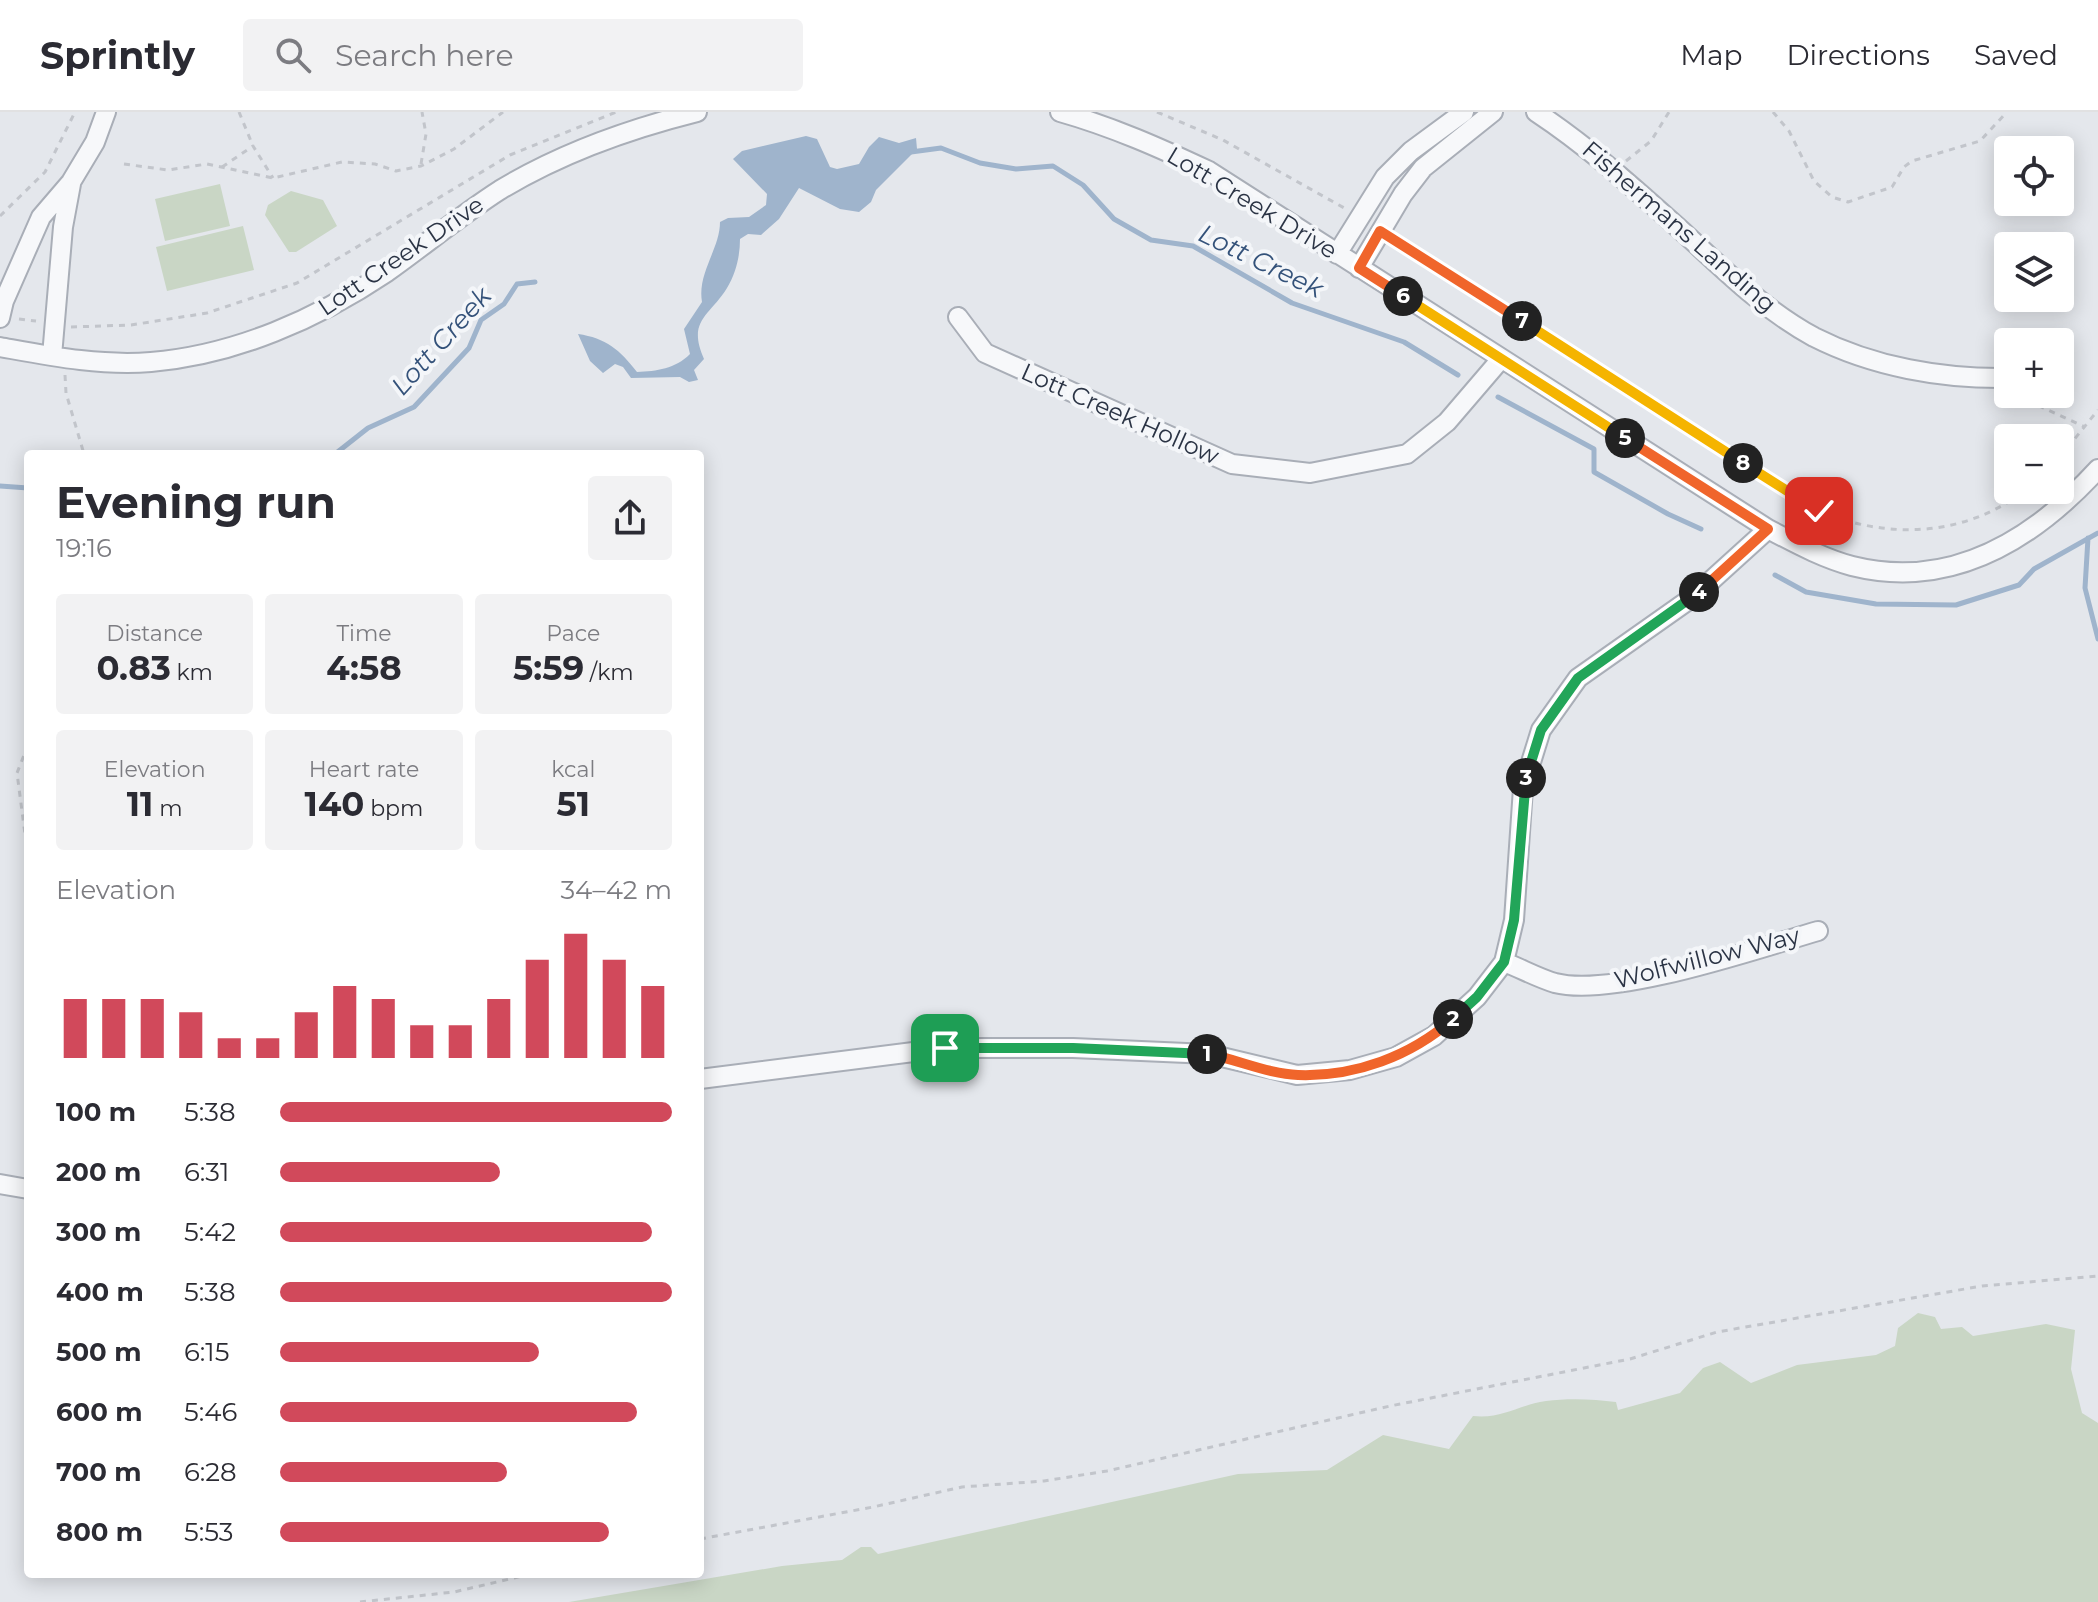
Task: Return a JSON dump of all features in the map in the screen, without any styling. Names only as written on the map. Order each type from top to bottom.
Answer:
[{"type":"street","points":[[0,317],[41,217],[71,182],[95,142],[106,112]]},
{"type":"street","name":"Lott Creek Drive","points":[[0,347],[58,357],[126,363],[201,354],[305,320],[348,297],[481,203],[539,169],[605,140],[697,112]]},
{"type":"street","name":"Lott Creek Drive","points":[[1060,112],[1101,123],[1209,171],[1768,529],[1811,552],[1854,566],[1894,572],[1936,568],[1976,559],[2016,541],[2048,518],[2098,469]]},
{"type":"street","points":[[1337,254],[1385,177],[1411,151],[1464,112]]},
{"type":"street","points":[[1359,268],[1403,194],[1423,168],[1493,112]]},
{"type":"street","name":"Fishermans Landing","points":[[1536,112],[1579,141],[1747,292],[1814,336],[1884,365],[1972,379],[1994,378]]},
{"type":"street","points":[[58,357],[55,325],[63,227],[71,182]]},
{"type":"street","name":"Lott Creek Hollow","points":[[958,317],[985,353],[1232,464],[1310,473],[1407,454],[1447,422],[1501,359]]},
{"type":"street","points":[[704,1078],[759,1069],[959,1048],[1073,1048],[1209,1054],[1297,1075],[1350,1070],[1396,1057],[1434,1036],[1477,997],[1504,962],[1514,920],[1523,788],[1541,730],[1578,678],[1693,597],[1768,529]]},
{"type":"street","name":"Wolfwillow Way","points":[[1504,962],[1556,983],[1600,984],[1693,967],[1818,931]]},
{"type":"street","points":[[0,1184],[24,1188]]},
{"type":"path","points":[[0,216],[45,172],[68,132],[75,112]]},
{"type":"path","points":[[239,112],[264,169],[273,178]]},
{"type":"path","points":[[421,166],[426,134],[422,112]]},
{"type":"path","points":[[124,164],[168,170],[207,164],[273,178],[342,162],[375,164],[396,171],[421,166],[454,149],[503,112]]},
{"type":"path","points":[[0,317],[55,325],[131,325],[207,313],[253,300],[297,283],[510,155],[616,112]]},
{"type":"path","points":[[1157,112],[1223,140],[1360,218]]},
{"type":"path","points":[[1615,172],[1651,141],[1669,112]]},
{"type":"path","points":[[1773,112],[1789,131],[1814,181],[1832,197],[1848,202],[1892,187],[1904,167],[1912,161],[1980,141],[2007,112]]},
{"type":"path","points":[[222,167],[253,146]]},
{"type":"path","points":[[1380,231],[1806,503],[1851,525],[1920,531],[1950,527],[2007,504]]},
{"type":"path","points":[[58,357],[83,450]]},
{"type":"path","points":[[2043,408],[2085,427]]},
{"type":"path","points":[[2074,440],[2098,410]]},
{"type":"path","points":[[24,755],[17,773],[24,826]]},
{"type":"path","points":[[704,1538],[962,1487],[1044,1481],[1107,1471],[1390,1406],[1630,1359],[1717,1332],[1982,1286],[2098,1276]]},
{"type":"path","points":[[360,1602],[454,1592],[514,1578]]},
{"type":"green space","points":[[220,184],[230,226],[165,241],[155,199]]},
{"type":"green space","points":[[291,191],[323,200],[337,226],[296,252],[289,252],[265,215],[268,205]]},
{"type":"green space","points":[[243,226],[254,270],[167,291],[156,247]]},
{"type":"green space","points":[[1918,1313],[1935,1317],[1941,1329],[1962,1327],[1973,1336],[2046,1324],[2075,1330],[2071,1369],[2082,1413],[2098,1423],[2098,1602],[569,1602],[782,1566],[842,1560],[861,1547],[871,1547],[878,1554],[1238,1474],[1327,1470],[1383,1435],[1449,1449],[1473,1416],[1502,1414],[1536,1403],[1563,1399],[1616,1402],[1618,1410],[1680,1393],[1703,1368],[1720,1362],[1751,1383],[1797,1365],[1876,1355],[1895,1346],[1898,1328]]},
{"type":"water","points":[[806,136],[817,139],[830,167],[837,169],[859,164],[879,137],[899,143],[916,138],[917,149],[859,212],[840,209],[799,188],[779,219],[761,235],[748,234],[740,239],[737,264],[730,282],[699,327],[699,346],[704,359],[694,370],[698,380],[689,382],[680,377],[631,378],[623,367],[615,364],[603,373],[590,361],[578,334],[612,346],[637,372],[665,368],[690,354],[684,329],[702,302],[705,271],[720,222],[728,218],[749,217],[766,205],[767,194],[733,159],[742,151]]},
{"type":"waterway","name":"Lott Creek","points":[[911,152],[941,148],[980,163],[1016,169],[1053,166],[1083,185],[1114,219],[1151,240],[1193,246],[1292,303],[1404,342],[1458,375]]},
{"type":"waterway","name":"Lott Creek","points":[[340,450],[368,428],[414,407],[469,348],[481,320],[504,304],[517,284],[535,282]]},
{"type":"waterway","name":"Lott Creek","points":[[1498,397],[1594,449],[1594,472],[1701,529]]},
{"type":"waterway","name":"Lott Creek","points":[[0,486],[24,488]]},
{"type":"waterway","points":[[1775,575],[1806,592],[1876,604],[1956,605],[2019,585],[2034,569],[2098,533]]},
{"type":"waterway","points":[[2088,538],[2085,588],[2098,639]]},
{"type":"route","points":[[945,1048],[1073,1048],[1209,1054],[1297,1075],[1350,1070],[1396,1057],[1434,1036],[1477,997],[1504,962],[1514,920],[1523,788],[1541,730],[1578,678],[1693,597],[1768,529],[1359,268],[1380,231],[1819,511]]}]
